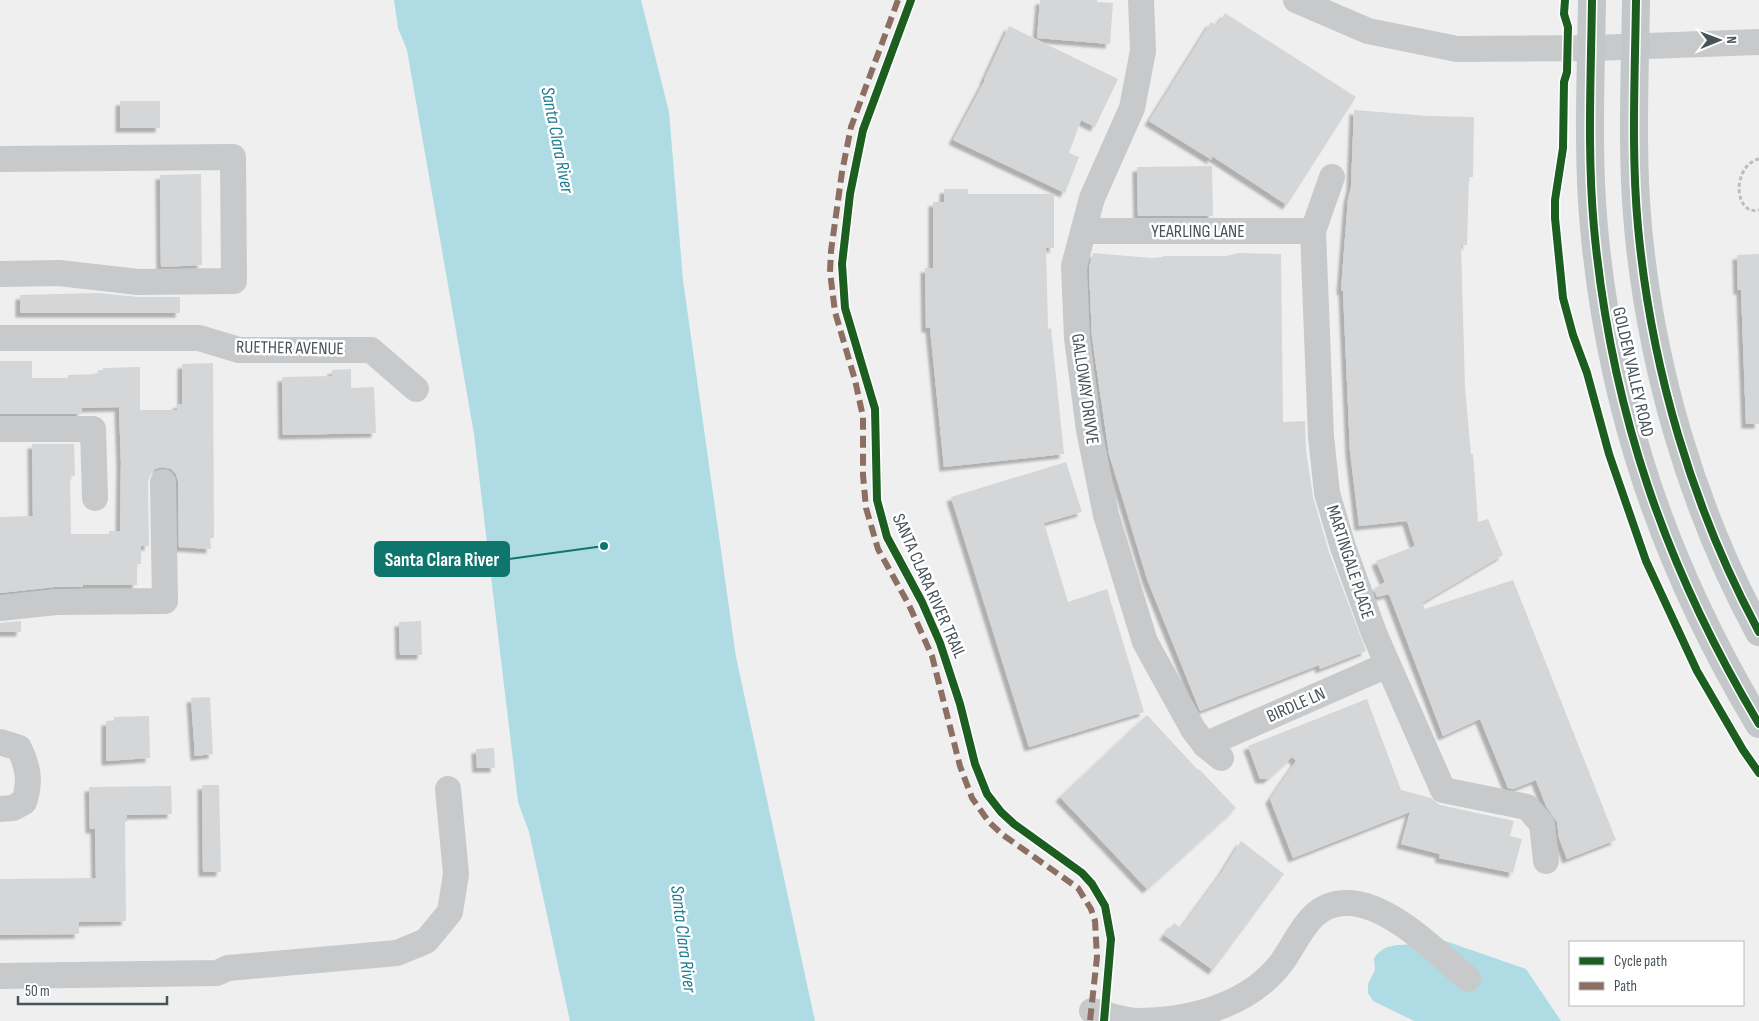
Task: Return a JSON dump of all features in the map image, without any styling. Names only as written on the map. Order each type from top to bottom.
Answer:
[{"type":"main road","name":"GOLDEN VALLEY ROAD","points":[[1592,0],[1590,143],[1594,226],[1602,301],[1615,372],[1638,458],[1662,530],[1690,595],[1719,654],[1759,724]]},
{"type":"main road","name":"GOLDEN VALLEY ROAD","points":[[1636,0],[1634,162],[1638,228],[1657,354],[1682,446],[1711,530],[1742,601],[1759,632]]},
{"type":"street","name":"GALLOWAY DRIVVE","points":[[1141,0],[1143,51],[1132,108],[1092,198],[1074,266],[1077,338],[1089,430],[1106,515],[1145,642],[1193,729],[1213,751]]},
{"type":"street","points":[[1296,0],[1368,31],[1457,49],[1592,48],[1759,42]]},
{"type":"street","points":[[0,159],[233,157],[234,281],[138,282],[59,273],[0,274]]},
{"type":"street","name":"MARTINGALE PLACE","points":[[1332,177],[1313,231],[1320,437],[1327,493],[1343,547],[1387,664],[1443,790],[1527,807],[1542,824],[1546,861]]},
{"type":"street","name":"YEARLING LANE","points":[[1084,231],[1313,231]]},
{"type":"street","name":"RUETHER AVENUE","points":[[0,338],[199,338],[239,350],[371,350],[416,389]]},
{"type":"street","points":[[0,429],[93,429],[95,498]]},
{"type":"street","points":[[0,608],[56,602],[165,601],[163,482]]},
{"type":"street","name":"BIRDLE LN","points":[[1213,751],[1387,664]]},
{"type":"street","points":[[0,742],[18,748],[27,764],[28,776],[24,802],[13,808],[0,809]]},
{"type":"street","points":[[0,976],[217,973],[228,968],[396,953],[426,941],[450,912],[456,874],[448,788]]},
{"type":"street","points":[[1092,1011],[1135,1021],[1167,1021],[1198,1016],[1227,1006],[1254,988],[1280,963],[1308,918],[1329,906],[1344,902],[1368,907],[1398,922],[1422,939],[1468,979]]},
{"type":"path","points":[[1759,159],[1748,165],[1742,172],[1739,193],[1742,203],[1746,207],[1755,211],[1759,210]]},
{"type":"water","name":"Santa Clara River","points":[[394,0],[641,0],[669,112],[683,280],[736,657],[815,1021],[570,1021],[529,832],[518,802],[474,434],[407,50],[398,28]]},
{"type":"water","points":[[1431,936],[1526,969],[1561,1021],[1414,1021],[1373,1001],[1368,993],[1368,984],[1375,970],[1374,958],[1378,953],[1396,945],[1417,943]]},
{"type":"building","points":[[1040,0],[1097,0],[1097,2],[1113,3],[1110,44],[1037,38]]},
{"type":"building","points":[[1225,13],[1356,97],[1287,205],[1212,156],[1212,160],[1149,121],[1211,22],[1217,25]]},
{"type":"building","points":[[1009,26],[1118,79],[1095,127],[1081,120],[1069,153],[1079,157],[1065,193],[953,140],[985,80]]},
{"type":"building","points":[[120,101],[160,101],[160,128],[120,128]]},
{"type":"building","points":[[1354,110],[1429,116],[1474,117],[1473,177],[1469,177],[1467,245],[1461,245],[1465,387],[1471,454],[1473,454],[1478,522],[1488,519],[1503,555],[1422,603],[1425,609],[1513,580],[1616,840],[1567,859],[1559,838],[1557,822],[1546,806],[1536,780],[1513,789],[1508,788],[1480,719],[1443,736],[1389,594],[1377,597],[1374,589],[1385,582],[1376,561],[1415,546],[1407,521],[1359,526],[1350,451],[1343,291],[1341,290],[1348,199],[1351,187]]},
{"type":"building","points":[[1212,166],[1213,216],[1138,216],[1137,167]]},
{"type":"building","points":[[201,174],[202,265],[161,267],[160,175]]},
{"type":"building","points":[[944,189],[968,189],[968,194],[1054,194],[1054,248],[1046,248],[1048,329],[1051,328],[1064,454],[944,467],[930,328],[926,328],[925,268],[933,268],[933,202],[944,202]]},
{"type":"building","points":[[1093,253],[1152,258],[1163,256],[1226,256],[1239,253],[1281,254],[1283,422],[1305,421],[1306,450],[1313,497],[1329,552],[1366,651],[1320,669],[1319,665],[1200,711],[1147,579],[1109,454],[1092,337],[1089,268]]},
{"type":"building","points":[[1759,254],[1759,424],[1746,424],[1741,290],[1738,290],[1737,255]]},
{"type":"building","points":[[98,293],[138,297],[180,297],[180,313],[20,313],[20,295]]},
{"type":"building","points":[[0,361],[32,361],[32,378],[68,378],[68,375],[98,374],[98,370],[103,370],[103,368],[140,367],[140,410],[177,410],[177,404],[182,404],[182,364],[213,363],[214,538],[210,538],[211,549],[179,547],[178,481],[176,474],[171,469],[162,467],[155,469],[150,475],[148,482],[149,546],[141,546],[141,564],[137,564],[137,585],[83,585],[83,587],[54,587],[0,593],[0,517],[33,516],[32,444],[74,444],[75,476],[70,476],[71,534],[109,534],[109,531],[120,531],[121,463],[119,407],[82,408],[82,414],[0,414]]},
{"type":"building","points":[[351,369],[351,388],[374,387],[376,433],[283,435],[282,377],[332,376],[332,370]]},
{"type":"building","points":[[1066,462],[1082,512],[1044,523],[1068,602],[1107,589],[1144,712],[1029,747],[951,497]]},
{"type":"building","points":[[21,621],[21,632],[0,632],[0,623]]},
{"type":"building","points":[[421,621],[422,655],[400,655],[399,622]]},
{"type":"building","points":[[210,697],[213,754],[195,756],[191,698]]},
{"type":"building","points":[[1367,699],[1401,790],[1431,798],[1440,805],[1514,821],[1510,836],[1522,839],[1513,873],[1439,858],[1440,854],[1401,844],[1410,812],[1293,858],[1270,799],[1296,761],[1292,757],[1268,779],[1260,779],[1248,746]]},
{"type":"building","points":[[1147,715],[1236,808],[1147,889],[1060,797]]},
{"type":"building","points":[[149,716],[150,758],[106,761],[106,721],[114,721],[114,717]]},
{"type":"building","points":[[494,748],[495,768],[477,768],[476,749]]},
{"type":"building","points":[[202,785],[219,785],[221,872],[203,872]]},
{"type":"building","points":[[171,786],[172,814],[127,815],[127,822],[125,822],[126,921],[79,922],[79,934],[0,935],[0,879],[96,878],[95,829],[90,829],[89,787]]},
{"type":"building","points":[[1241,841],[1284,874],[1213,970],[1164,935],[1174,923],[1181,928],[1222,872]]},
{"type":"marked path","points":[[898,0],[851,127],[842,172],[831,251],[830,272],[835,312],[855,380],[863,417],[863,475],[866,508],[878,549],[909,605],[932,656],[960,766],[972,798],[989,822],[1003,835],[1078,888],[1091,909],[1095,921],[1097,957],[1090,1021]]},
{"type":"cycle path","name":"SANTA CLARA RIVER TRAIL","points":[[911,0],[863,130],[850,194],[842,264],[845,308],[875,409],[877,500],[887,537],[922,602],[940,643],[960,704],[975,764],[987,794],[1001,812],[1014,824],[1082,873],[1092,884],[1105,906],[1111,939],[1104,1021]]},
{"type":"cycle path","points":[[1565,0],[1564,14],[1568,27],[1567,72],[1564,82],[1563,148],[1555,200],[1563,298],[1573,335],[1587,373],[1609,454],[1646,561],[1697,671],[1743,750],[1759,773]]},
{"type":"cycle path","points":[[1592,0],[1590,114],[1592,200],[1602,295],[1614,360],[1629,424],[1670,546],[1696,606],[1759,724]]},
{"type":"cycle path","points":[[1636,0],[1634,114],[1636,199],[1644,280],[1653,332],[1678,436],[1695,486],[1735,585],[1759,632]]},
{"type":"place","name":"Santa Clara River","points":[[604,546]]}]
